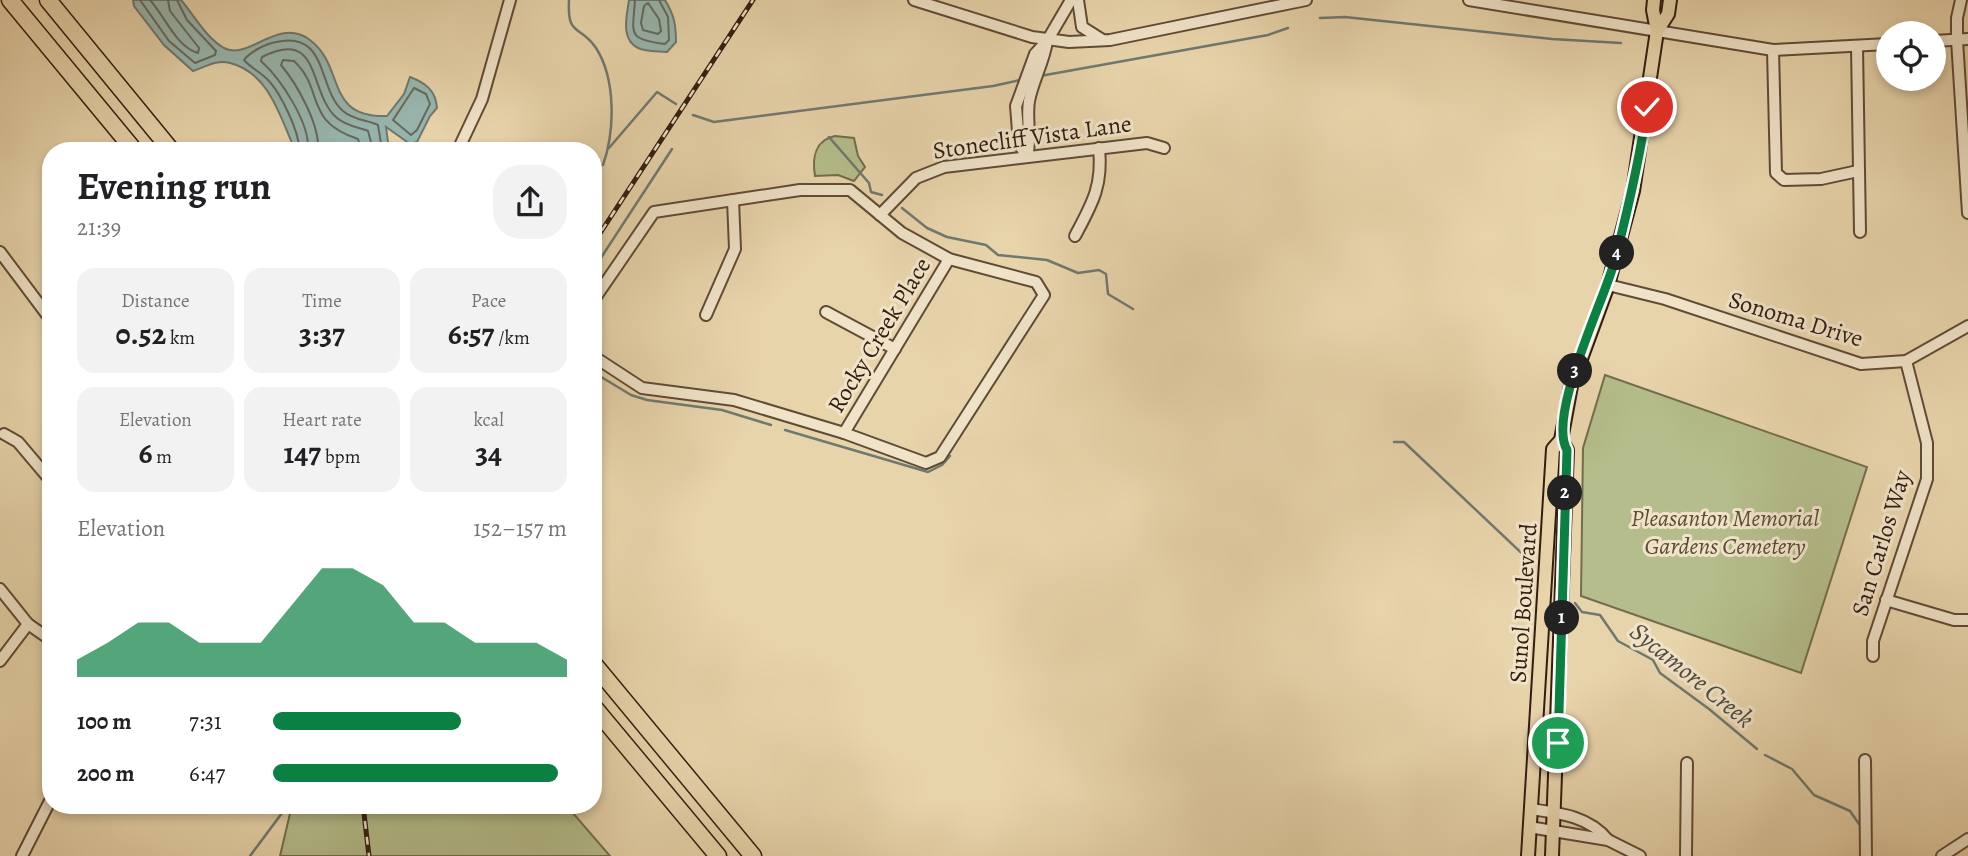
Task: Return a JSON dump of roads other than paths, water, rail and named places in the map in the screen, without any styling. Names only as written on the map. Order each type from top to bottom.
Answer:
[{"type":"highway","points":[[9,0],[127,142]]},
{"type":"highway","points":[[48,0],[164,142]]},
{"type":"highway","points":[[602,674],[753,856]]},
{"type":"highway","points":[[602,717],[718,856]]},
{"type":"main road","name":"Sunol Boulevard","points":[[1552,856],[1567,450],[1562,440],[1570,386],[1608,285],[1638,169],[1657,31],[1654,0]]},
{"type":"main road","name":"Sunol Boulevard","points":[[1657,31],[1668,14],[1670,0]]},
{"type":"main road","name":"Sunol Boulevard","points":[[1528,856],[1553,449],[1562,440]]},
{"type":"main road","points":[[1551,495],[1556,519],[1554,560],[1556,565],[1563,567]]},
{"type":"street","points":[[462,142],[482,99],[510,0]]},
{"type":"street","points":[[914,0],[1047,41],[1103,40],[1306,0]]},
{"type":"street","points":[[1027,157],[1031,142],[1025,95],[1037,62],[1035,54],[1047,41],[1071,0]]},
{"type":"street","points":[[1078,0],[1082,27],[1103,40]]},
{"type":"street","points":[[1469,0],[1773,50],[1876,45]]},
{"type":"street","points":[[1961,0],[1957,18],[1963,39],[1968,213]]},
{"type":"street","points":[[1857,46],[1860,232]]},
{"type":"street","points":[[1773,50],[1776,173],[1784,180],[1821,179],[1858,172]]},
{"type":"street","name":"Stonecliff Vista Lane","points":[[880,215],[916,178],[929,171],[1147,142],[1164,148]]},
{"type":"street","points":[[1076,236],[1099,188],[1102,170],[1099,148]]},
{"type":"street","points":[[602,287],[654,212],[800,190],[850,190],[902,233],[949,259],[1036,282],[1044,295],[940,457],[926,463],[844,433],[734,400],[642,388],[602,362]]},
{"type":"street","points":[[706,315],[735,249],[733,200]]},
{"type":"street","points":[[0,252],[42,308]]},
{"type":"street","name":"Rocky Creek Place","points":[[844,433],[949,259]]},
{"type":"street","name":"Sonoma Drive","points":[[1608,285],[1665,299],[1861,364],[1906,361],[1968,327]]},
{"type":"street","points":[[826,312],[895,348]]},
{"type":"street","name":"San Carlos Way","points":[[1873,656],[1873,641],[1927,479],[1927,443],[1906,361]]},
{"type":"street","points":[[4,434],[19,442],[42,470]]},
{"type":"street","points":[[0,589],[29,624],[42,633]]},
{"type":"street","points":[[1886,600],[1954,620],[1968,620]]},
{"type":"street","points":[[0,661],[29,624]]},
{"type":"street","points":[[1865,760],[1866,856]]},
{"type":"street","points":[[1686,856],[1687,763]]},
{"type":"street","points":[[1530,809],[1570,814],[1602,832],[1608,840]]},
{"type":"street","points":[[22,856],[43,814]]},
{"type":"street","points":[[1529,827],[1608,840],[1640,856]]},
{"type":"street","points":[[1942,856],[1968,839]]},
{"type":"water","points":[[133,0],[181,0],[218,44],[234,50],[243,49],[275,35],[298,34],[310,40],[321,51],[344,100],[353,109],[367,114],[387,116],[404,94],[410,77],[429,88],[435,97],[437,108],[417,142],[407,142],[386,127],[388,142],[292,142],[270,95],[253,75],[243,68],[225,62],[193,71],[164,45],[134,6]]},
{"type":"water","points":[[629,0],[665,0],[672,15],[676,36],[676,42],[667,52],[645,50],[632,44],[626,26]]},
{"type":"waterway","points":[[569,0],[572,26],[596,48],[603,61],[610,90],[610,137],[602,165]]},
{"type":"waterway","points":[[1320,18],[1345,17],[1552,39],[1621,43]]},
{"type":"waterway","points":[[1040,76],[1268,35],[1288,28]]},
{"type":"waterway","points":[[693,115],[714,122],[993,86],[1020,80]]},
{"type":"waterway","points":[[609,148],[657,92],[676,104]]},
{"type":"waterway","name":"Sycamore Creek","points":[[829,137],[869,183],[871,192],[882,195]]},
{"type":"waterway","points":[[602,256],[672,149]]},
{"type":"waterway","name":"Sycamore Creek","points":[[902,208],[927,228],[947,237],[986,245],[998,255],[1047,260],[1078,273],[1099,270],[1106,274],[1108,294],[1133,309]]},
{"type":"waterway","points":[[602,377],[631,395],[647,400],[722,410],[771,425]]},
{"type":"waterway","points":[[785,430],[928,472],[942,465],[950,456]]},
{"type":"waterway","name":"Sycamore Creek","points":[[1394,442],[1404,442],[1530,561]]},
{"type":"waterway","name":"Sycamore Creek","points":[[1575,603],[1582,612],[1600,615],[1618,641],[1653,660],[1660,673],[1757,749]]},
{"type":"waterway","name":"Sycamore Creek","points":[[1765,755],[1792,769],[1814,795],[1850,811],[1859,824]]},
{"type":"waterway","points":[[250,856],[281,814]]},
{"type":"railway","points":[[602,230],[753,0]]},
{"type":"railway","points":[[364,814],[369,856]]},
{"type":"park label","name":"Pleasanton Memorial Gardens Cemetery","points":[[1725,532]]}]
